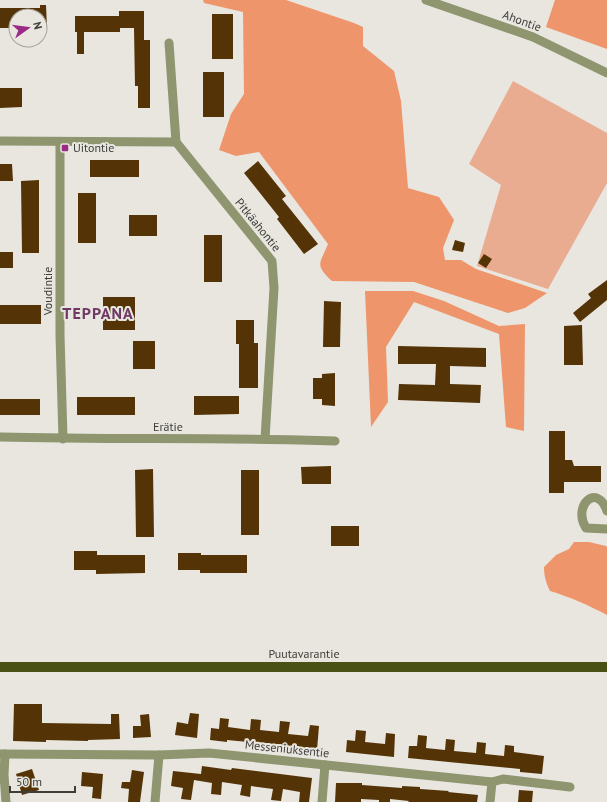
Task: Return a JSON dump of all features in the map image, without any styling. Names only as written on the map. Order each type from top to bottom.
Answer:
[{"type":"main road","name":"Puutavarantie","points":[[0,667],[607,667]]},
{"type":"street","name":"Ahontie","points":[[426,0],[438,2],[533,37],[607,72]]},
{"type":"street","points":[[0,141],[176,142],[169,43]]},
{"type":"street","name":"Voudintie","points":[[60,142],[60,335],[63,439]]},
{"type":"street","name":"Pitkäahontie","points":[[176,142],[272,261],[274,288],[265,439]]},
{"type":"street","name":"Erätie","points":[[0,437],[63,439],[265,439],[335,441]]},
{"type":"street","points":[[607,511],[606,506],[599,498],[587,499],[584,503],[582,522],[586,528],[607,529]]},
{"type":"street","name":"Messeniuksentie","points":[[2,754],[159,755],[209,753],[492,782],[503,779],[570,787]]},
{"type":"street","points":[[2,754],[6,802]]},
{"type":"street","points":[[155,802],[159,755]]},
{"type":"street","points":[[322,802],[325,766]]},
{"type":"street","points":[[490,802],[492,782]]},
{"type":"shaded area","points":[[203,0],[286,0],[363,27],[363,46],[394,71],[401,101],[408,188],[439,197],[454,220],[443,248],[445,260],[461,260],[476,269],[547,293],[525,308],[508,313],[414,282],[332,281],[323,271],[320,264],[328,244],[259,152],[236,156],[219,150],[231,114],[244,94],[243,12],[204,3]]},
{"type":"shaded area","points":[[555,0],[607,0],[607,49],[546,27]]},
{"type":"shaded area","points":[[513,81],[607,133],[607,183],[548,289],[477,266],[501,185],[469,164]]},
{"type":"shaded area","points":[[365,291],[413,291],[444,301],[499,326],[525,324],[524,431],[506,427],[499,334],[414,302],[386,347],[388,402],[371,427]]},
{"type":"shaded area","points":[[574,542],[589,542],[607,547],[607,615],[565,596],[550,591],[546,582],[544,567],[556,555],[569,549]]},
{"type":"building","points":[[40,5],[46,5],[46,8],[40,8]]},
{"type":"building","points":[[0,8],[8,8],[8,28],[0,28]]},
{"type":"building","points":[[119,11],[144,11],[144,40],[150,40],[150,108],[138,108],[138,86],[135,86],[134,28],[120,28],[120,32],[84,32],[84,54],[77,54],[75,16],[119,16]]},
{"type":"building","points":[[212,14],[233,14],[233,59],[212,59]]},
{"type":"building","points":[[203,72],[224,72],[224,117],[203,117]]},
{"type":"building","points":[[0,88],[22,88],[22,107],[0,108]]},
{"type":"building","points":[[90,160],[139,160],[139,177],[90,177]]},
{"type":"building","points":[[258,161],[286,196],[282,199],[318,244],[304,254],[277,219],[279,217],[244,173]]},
{"type":"building","points":[[0,164],[12,164],[13,181],[0,181]]},
{"type":"building","points":[[39,180],[39,253],[22,253],[21,181]]},
{"type":"building","points":[[78,193],[96,193],[96,243],[78,243]]},
{"type":"building","points":[[129,215],[157,215],[157,236],[129,236]]},
{"type":"building","points":[[204,235],[222,235],[222,282],[204,282]]},
{"type":"building","points":[[455,240],[465,243],[463,252],[452,250]]},
{"type":"building","points":[[0,252],[13,252],[13,268],[0,268]]},
{"type":"building","points":[[484,254],[492,259],[486,268],[478,263]]},
{"type":"building","points":[[607,280],[607,300],[580,322],[573,313],[591,298],[588,294]]},
{"type":"building","points":[[103,297],[135,297],[135,330],[103,330]]},
{"type":"building","points":[[324,301],[341,302],[340,347],[323,347]]},
{"type":"building","points":[[0,305],[41,305],[41,324],[0,324]]},
{"type":"building","points":[[236,320],[254,320],[254,343],[258,343],[258,388],[239,388],[239,344],[236,344]]},
{"type":"building","points":[[582,325],[583,365],[564,365],[564,326]]},
{"type":"building","points":[[133,341],[155,341],[155,369],[133,369]]},
{"type":"building","points":[[398,346],[486,348],[486,367],[450,366],[450,384],[481,385],[480,403],[398,400],[399,384],[435,385],[436,364],[398,364]]},
{"type":"building","points":[[335,373],[335,406],[322,405],[322,399],[313,399],[313,378],[322,378],[322,374]]},
{"type":"building","points":[[194,396],[239,396],[239,414],[194,415]]},
{"type":"building","points":[[77,397],[135,397],[135,415],[77,415]]},
{"type":"building","points":[[0,399],[40,399],[40,415],[0,415]]},
{"type":"building","points":[[549,431],[565,431],[565,460],[572,460],[574,466],[601,466],[601,482],[564,482],[564,493],[549,493]]},
{"type":"building","points":[[331,466],[331,484],[302,484],[301,467]]},
{"type":"building","points":[[153,469],[154,537],[136,537],[135,470]]},
{"type":"building","points":[[241,470],[259,470],[259,535],[241,535]]},
{"type":"building","points":[[331,526],[359,526],[359,546],[331,546]]},
{"type":"building","points":[[74,551],[97,551],[97,555],[145,555],[145,573],[96,574],[96,570],[74,570]]},
{"type":"building","points":[[178,553],[201,553],[201,555],[247,555],[247,573],[200,573],[200,570],[178,570]]},
{"type":"building","points":[[14,704],[42,704],[42,723],[111,724],[111,714],[119,714],[120,739],[88,741],[46,740],[46,742],[13,741]]},
{"type":"building","points":[[190,713],[199,714],[197,738],[175,735],[177,722],[188,724]]},
{"type":"building","points":[[149,714],[151,737],[133,738],[133,726],[141,726],[140,715]]},
{"type":"building","points":[[220,718],[229,719],[228,727],[250,730],[251,719],[261,720],[260,730],[279,732],[280,721],[290,722],[288,734],[308,736],[310,725],[319,726],[317,750],[258,742],[227,740],[227,742],[210,740],[211,728],[219,729]]},
{"type":"building","points":[[356,730],[366,731],[365,742],[385,744],[386,733],[395,734],[394,757],[346,752],[347,740],[355,741]]},
{"type":"building","points":[[418,735],[427,736],[426,748],[445,750],[446,739],[455,740],[454,751],[476,753],[477,742],[486,743],[485,754],[504,756],[505,745],[514,746],[514,752],[544,756],[542,774],[520,772],[520,769],[408,758],[409,746],[417,746]]},
{"type":"building","points":[[202,766],[231,770],[232,768],[312,778],[309,802],[299,802],[300,792],[283,789],[281,801],[271,800],[273,789],[251,786],[250,797],[240,795],[242,785],[222,782],[221,795],[211,794],[212,783],[194,780],[191,800],[181,799],[183,788],[171,786],[173,771],[201,774]]},
{"type":"building","points":[[32,769],[39,790],[22,795],[16,774]]},
{"type":"building","points":[[132,770],[144,772],[140,802],[128,802],[129,789],[121,788],[122,782],[130,782]]},
{"type":"building","points":[[82,772],[103,774],[101,799],[92,798],[93,787],[81,786]]},
{"type":"building","points":[[336,783],[362,783],[362,785],[402,788],[402,786],[420,787],[420,789],[478,795],[477,802],[408,802],[409,801],[390,799],[390,802],[379,802],[379,800],[361,799],[361,802],[335,802]]},
{"type":"building","points":[[519,790],[533,791],[532,802],[518,802]]},
{"type":"place","name":"Uitontie","points":[[65,148]]},
{"type":"district","name":"TEPPANA","points":[[98,313]]}]
